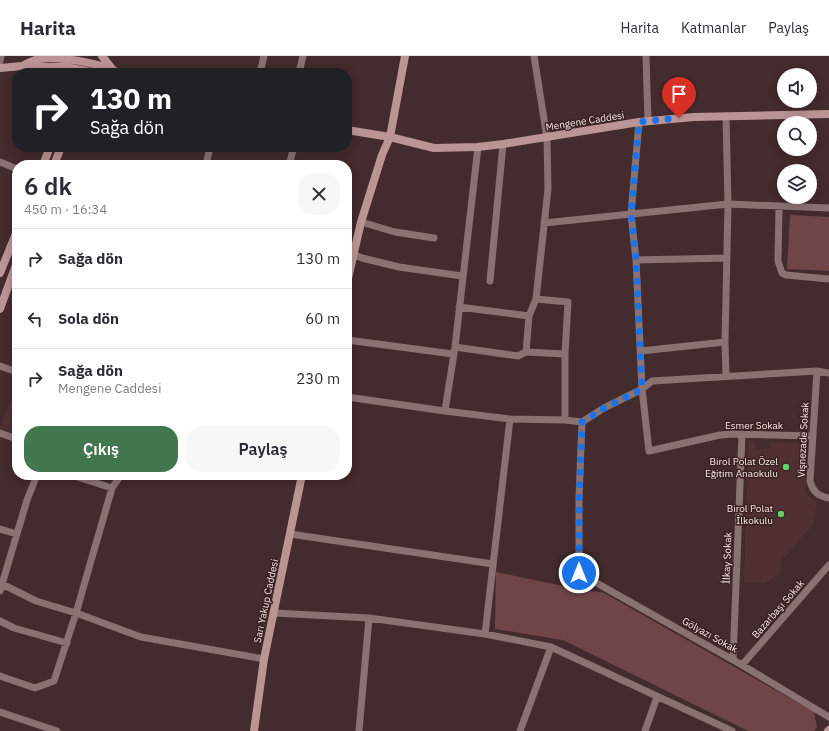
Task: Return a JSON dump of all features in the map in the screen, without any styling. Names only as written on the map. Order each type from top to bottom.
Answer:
[{"type":"street","points":[[0,61],[1,56]]},
{"type":"street","points":[[102,56],[113,68]]},
{"type":"street","points":[[261,68],[264,56]]},
{"type":"street","points":[[300,68],[303,56]]},
{"type":"street","points":[[352,247],[382,155],[390,137],[405,56]]},
{"type":"street","points":[[526,352],[529,316],[536,299],[548,189],[547,138],[534,56]]},
{"type":"street","points":[[646,56],[648,121]]},
{"type":"street","points":[[22,66],[42,57],[66,58],[79,65]]},
{"type":"street","points":[[0,68],[22,66],[45,68],[79,65],[91,67]]},
{"type":"street","name":"Mengene Caddesi","points":[[352,131],[390,137],[434,148],[478,147],[547,138],[648,121],[694,117],[829,114]]},
{"type":"street","points":[[726,116],[728,204],[725,342],[726,376]]},
{"type":"street","points":[[639,122],[631,214],[636,260],[642,389]]},
{"type":"street","points":[[490,281],[503,144]]},
{"type":"street","points":[[445,412],[454,350],[478,147]]},
{"type":"street","points":[[0,162],[12,167]]},
{"type":"street","points":[[544,223],[728,204],[829,208]]},
{"type":"street","points":[[779,206],[778,261],[782,273],[786,275],[829,279]]},
{"type":"street","points":[[361,222],[395,232],[434,238]]},
{"type":"street","points":[[0,273],[12,243]]},
{"type":"street","points":[[352,254],[362,258],[399,267],[462,276]]},
{"type":"street","points":[[636,260],[727,258]]},
{"type":"street","points":[[0,309],[12,276]]},
{"type":"street","points":[[536,299],[568,302],[565,354],[565,420]]},
{"type":"street","points":[[459,307],[529,316]]},
{"type":"street","points":[[352,340],[518,356],[526,352],[565,354]]},
{"type":"street","points":[[641,350],[725,342]]},
{"type":"street","points":[[0,366],[12,370]]},
{"type":"street","points":[[352,398],[445,412],[510,419],[565,420],[582,422],[604,408],[642,389],[652,381],[817,371],[829,373]]},
{"type":"street","name":"Vişnezade Sokak","points":[[817,371],[810,481],[816,494],[829,498]]},
{"type":"street","name":"Esmer Sokak","points":[[642,389],[649,452],[720,435],[742,434],[813,436]]},
{"type":"street","points":[[485,634],[510,419]]},
{"type":"street","name":"Gölyazı Sokak","points":[[582,422],[579,498],[579,573],[742,665],[829,717]]},
{"type":"street","points":[[0,433],[12,437]]},
{"type":"street","name":"İlkay Sokak","points":[[733,660],[742,434]]},
{"type":"street","points":[[35,480],[27,500],[1,586],[36,601],[76,613],[141,637],[264,659]]},
{"type":"street","points":[[87,480],[112,488]]},
{"type":"street","points":[[0,676],[35,688],[54,681],[68,642],[112,488],[118,480]]},
{"type":"street","name":"Sarı Yakup Caddesi","points":[[254,731],[264,659],[301,480]]},
{"type":"street","points":[[0,529],[17,534]]},
{"type":"street","points":[[290,534],[493,564]]},
{"type":"street","name":"Bazarbaşı Sokak","points":[[742,665],[829,565]]},
{"type":"street","points":[[274,613],[369,618],[485,634],[551,646],[732,731]]},
{"type":"street","points":[[359,731],[369,618]]},
{"type":"street","points":[[0,621],[14,628],[68,642]]},
{"type":"street","points":[[520,731],[551,646]]},
{"type":"street","points":[[645,731],[657,696]]},
{"type":"street","points":[[0,712],[41,728],[57,731]]},
{"type":"shaded area","points":[[790,215],[829,217],[829,271],[787,269]]},
{"type":"shaded area","points":[[12,396],[12,432],[0,428]]},
{"type":"shaded area","name":"Birol Polat İlkokulu","points":[[755,441],[755,449],[770,449],[771,442],[798,443],[803,445],[807,461],[805,492],[817,502],[813,525],[781,561],[780,575],[764,583],[744,583],[748,445],[750,442]]},
{"type":"shaded area","points":[[496,572],[604,593],[814,712],[817,727],[814,731],[748,731],[563,640],[495,629]]},
{"type":"place","name":"Birol Polat Özel Eğitim Anaokulu","points":[[786,467]]},
{"type":"place","name":"Birol Polat İlkokulu","points":[[781,514]]},
{"type":"route","points":[[579,573],[579,498],[582,422],[604,408],[642,389],[636,260],[631,214],[639,122],[679,118]]}]
